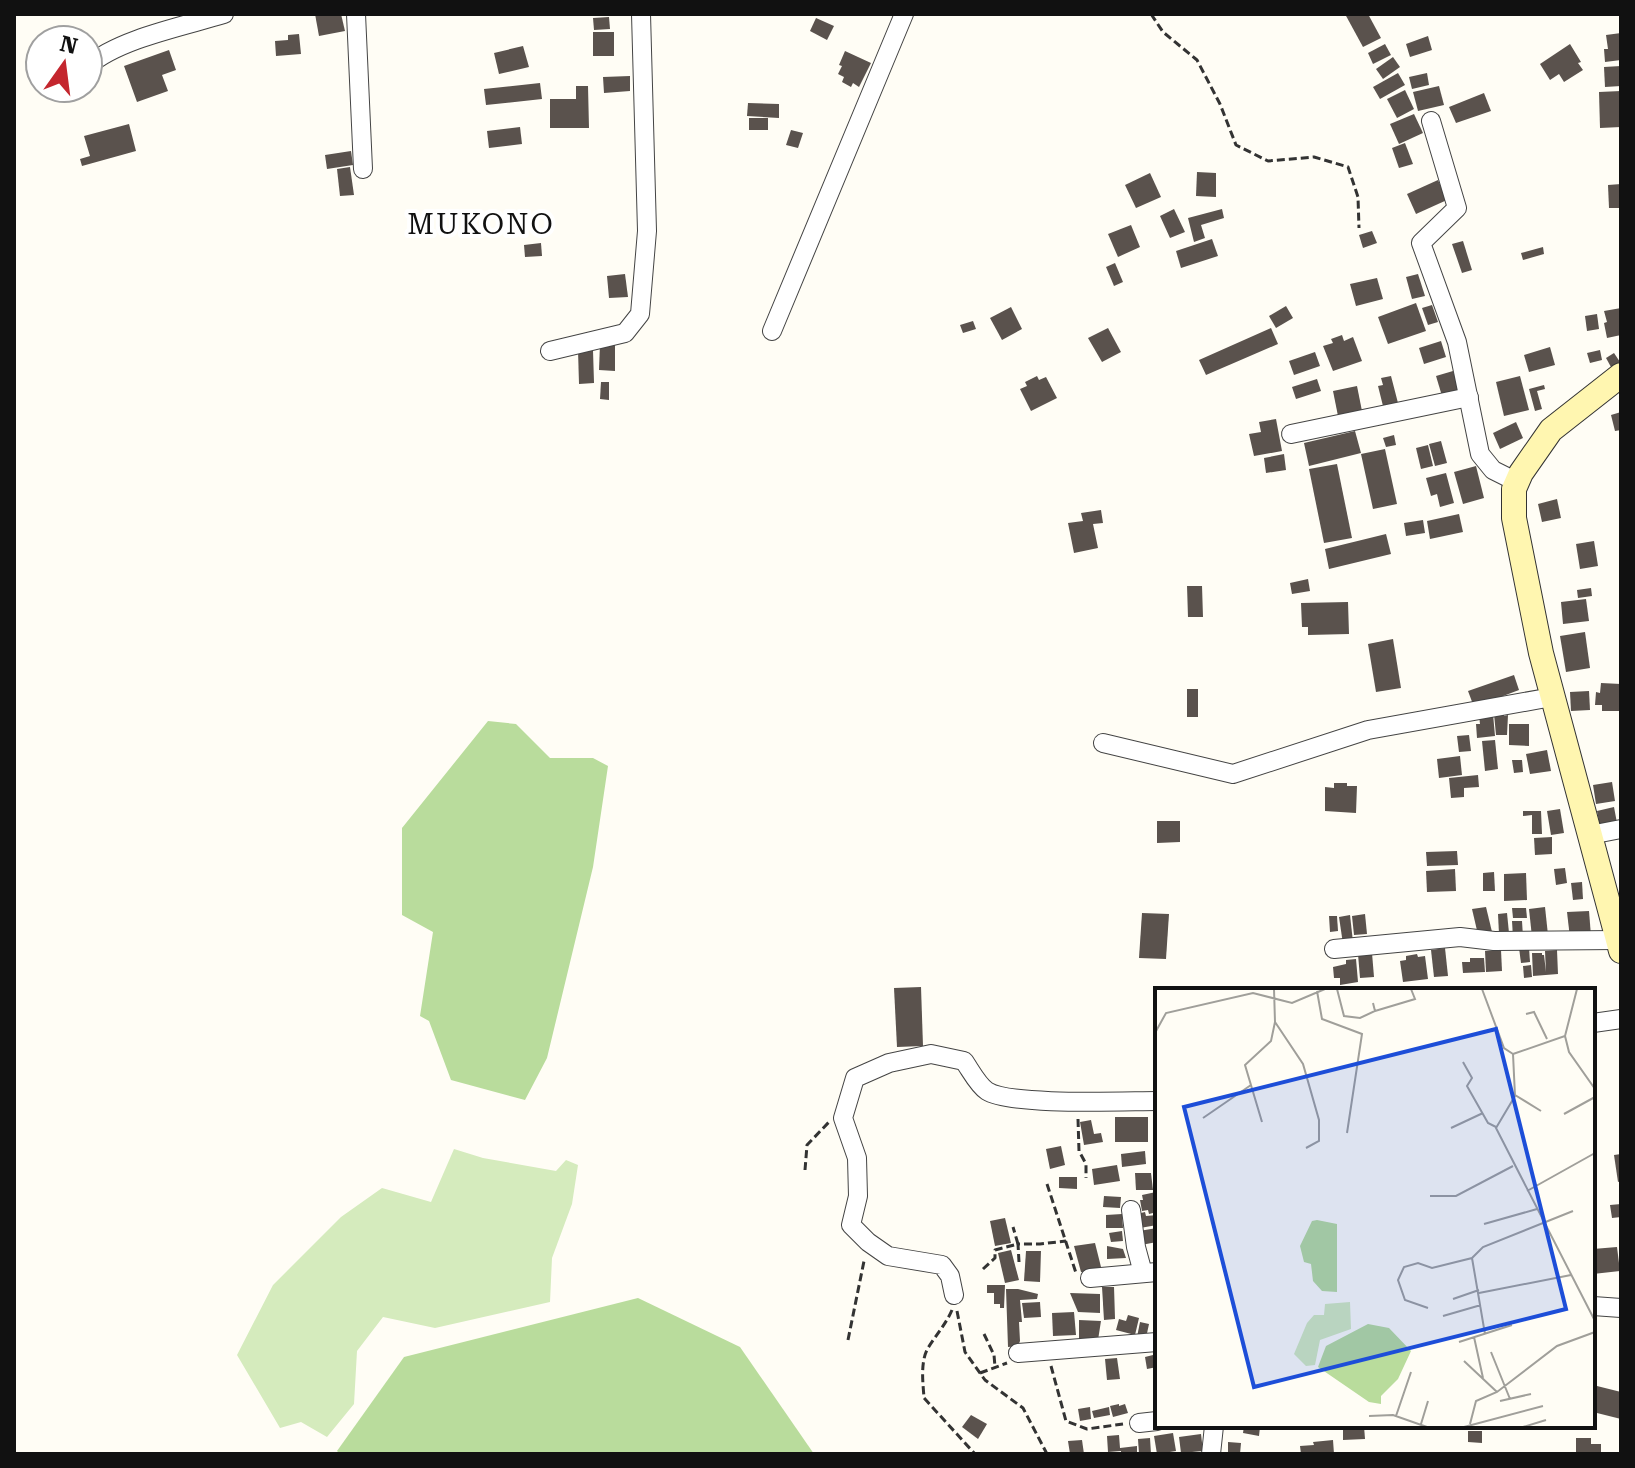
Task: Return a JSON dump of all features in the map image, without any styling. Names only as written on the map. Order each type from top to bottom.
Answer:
[{"type":"street","points":[[104,54],[122,45],[224,14]]},
{"type":"street","points":[[356,14],[363,169]]},
{"type":"street","points":[[550,351],[625,333],[640,314],[647,231],[641,14]]},
{"type":"street","points":[[772,331],[904,14]]},
{"type":"street","points":[[1431,121],[1457,208],[1421,243],[1457,342],[1480,454],[1493,470],[1517,482]]},
{"type":"street","points":[[1334,949],[1460,937],[1619,946],[1541,653],[1514,518],[1514,489],[1521,473],[1551,430],[1621,375]]},
{"type":"street","points":[[1291,434],[1469,397]]},
{"type":"street","points":[[1103,743],[1233,774],[1368,730],[1552,697]]},
{"type":"street","points":[[1590,835],[1621,829]]},
{"type":"street","points":[[1595,1023],[1621,1019]]},
{"type":"street","points":[[954,1295],[950,1276],[942,1265],[888,1256],[851,1225],[858,1196],[857,1158],[843,1118],[855,1078],[889,1063],[931,1054],[964,1061],[985,1090],[999,1097],[1155,1101]]},
{"type":"street","points":[[1090,1278],[1150,1273],[1136,1247],[1131,1210]]},
{"type":"street","points":[[1595,1306],[1621,1308]]},
{"type":"street","points":[[1018,1353],[1155,1342]]},
{"type":"street","points":[[1211,1454],[1214,1428]]},
{"type":"path","points":[[1151,14],[1163,32],[1197,60],[1220,104],[1236,145],[1268,161],[1314,157],[1348,167],[1358,197],[1359,228]]},
{"type":"path","points":[[1078,1100],[1079,1151],[1086,1164],[1086,1178]]},
{"type":"path","points":[[805,1170],[807,1145],[830,1122],[843,1118]]},
{"type":"path","points":[[1047,1184],[1076,1274],[1090,1278]]},
{"type":"path","points":[[1013,1227],[1019,1262]]},
{"type":"path","points":[[983,1269],[995,1258],[995,1250],[1018,1244],[1066,1241]]},
{"type":"path","points":[[848,1340],[868,1242]]},
{"type":"path","points":[[954,1295],[965,1352],[985,1380],[1023,1408],[1047,1454]]},
{"type":"path","points":[[954,1295],[952,1312],[926,1351],[924,1398],[975,1454]]},
{"type":"path","points":[[984,1334],[994,1355],[995,1367]]},
{"type":"path","points":[[1046,1351],[1066,1421],[1087,1429],[1148,1422]]},
{"type":"path","points":[[980,1373],[1013,1361],[1018,1353]]},
{"type":"green space","points":[[488,721],[516,724],[550,758],[593,758],[608,766],[593,867],[547,1058],[525,1100],[451,1080],[429,1021],[420,1016],[433,932],[402,915],[402,828]]},
{"type":"green space","points":[[454,1149],[483,1158],[556,1171],[566,1160],[578,1165],[572,1204],[552,1258],[550,1302],[435,1328],[383,1317],[357,1351],[354,1404],[327,1437],[301,1422],[280,1428],[237,1355],[273,1285],[341,1217],[382,1188],[431,1202]]},
{"type":"green space","points":[[638,1298],[740,1347],[814,1454],[340,1454],[337,1451],[404,1357]]},
{"type":"building","points":[[315,14],[341,14],[345,31],[319,36]]},
{"type":"building","points":[[1345,14],[1368,14],[1381,38],[1363,47]]},
{"type":"building","points":[[609,17],[610,29],[594,30],[593,18]]},
{"type":"building","points":[[816,18],[834,26],[827,40],[810,31]]},
{"type":"building","points":[[593,32],[614,32],[614,56],[593,56]]},
{"type":"building","points":[[1621,33],[1621,60],[1605,62],[1604,49],[1608,49],[1606,35]]},
{"type":"building","points":[[299,34],[301,54],[276,56],[275,41],[288,40],[288,35]]},
{"type":"building","points":[[1428,36],[1432,50],[1410,57],[1406,44]]},
{"type":"building","points":[[1385,44],[1391,55],[1373,64],[1368,53]]},
{"type":"building","points":[[1570,44],[1583,70],[1564,82],[1559,74],[1550,80],[1540,64]]},
{"type":"building","points":[[523,46],[529,67],[499,74],[494,53]]},
{"type":"building","points":[[169,50],[176,70],[162,75],[168,91],[137,102],[124,66]]},
{"type":"building","points":[[845,51],[871,63],[859,87],[842,82],[844,77],[838,74]]},
{"type":"building","points":[[1393,57],[1400,67],[1383,79],[1376,69]]},
{"type":"building","points":[[1621,66],[1621,86],[1605,87],[1604,67]]},
{"type":"building","points":[[1398,73],[1405,85],[1380,99],[1373,87]]},
{"type":"building","points":[[1427,73],[1429,85],[1412,89],[1409,77]]},
{"type":"building","points":[[630,76],[630,91],[604,93],[603,77]]},
{"type":"building","points":[[540,83],[542,99],[486,105],[484,89]]},
{"type":"building","points":[[576,86],[588,86],[589,128],[550,128],[550,99],[576,99]]},
{"type":"building","points":[[1439,86],[1444,105],[1418,111],[1413,92]]},
{"type":"building","points":[[1405,90],[1414,109],[1397,118],[1387,99]]},
{"type":"building","points":[[1621,91],[1621,127],[1600,128],[1599,92]]},
{"type":"building","points":[[1484,93],[1491,111],[1456,123],[1449,107]]},
{"type":"building","points":[[748,103],[779,104],[779,118],[747,116]]},
{"type":"building","points":[[1414,114],[1423,133],[1399,144],[1390,124]]},
{"type":"building","points":[[749,118],[768,118],[768,130],[749,130]]},
{"type":"building","points":[[129,124],[136,151],[82,166],[80,159],[90,156],[84,136]]},
{"type":"building","points":[[520,127],[522,144],[489,148],[487,131]]},
{"type":"building","points":[[791,130],[803,133],[798,148],[786,145]]},
{"type":"building","points":[[1405,143],[1413,164],[1399,168],[1392,148]]},
{"type":"building","points":[[351,151],[353,165],[327,169],[325,155]]},
{"type":"building","points":[[350,167],[354,195],[340,196],[337,169]]},
{"type":"building","points":[[1197,172],[1216,173],[1216,197],[1196,196]]},
{"type":"building","points":[[1150,173],[1161,197],[1136,208],[1125,185]]},
{"type":"building","points":[[1438,180],[1447,200],[1416,214],[1407,194]]},
{"type":"building","points":[[1621,184],[1621,208],[1609,208],[1608,185]]},
{"type":"building","points":[[1174,209],[1185,232],[1170,238],[1160,216]]},
{"type":"building","points":[[1222,209],[1224,218],[1201,225],[1205,238],[1194,242],[1188,218]]},
{"type":"building","points":[[1131,225],[1140,247],[1118,257],[1108,234]]},
{"type":"building","points":[[1372,231],[1377,243],[1363,248],[1359,235]]},
{"type":"building","points":[[1212,239],[1218,256],[1181,268],[1176,251]]},
{"type":"building","points":[[1463,241],[1472,270],[1462,273],[1452,244]]},
{"type":"building","points":[[541,243],[542,256],[525,257],[524,245]]},
{"type":"building","points":[[1543,247],[1544,254],[1523,260],[1521,253]]},
{"type":"building","points":[[1115,263],[1123,282],[1114,286],[1106,267]]},
{"type":"building","points":[[625,274],[628,297],[609,298],[607,276]]},
{"type":"building","points":[[1418,274],[1425,296],[1412,299],[1406,277]]},
{"type":"building","points":[[1377,278],[1383,299],[1356,306],[1350,284]]},
{"type":"building","points":[[1416,303],[1426,331],[1388,344],[1378,317]]},
{"type":"building","points":[[1432,305],[1438,322],[1428,325],[1422,308]]},
{"type":"building","points":[[1286,306],[1293,318],[1276,328],[1269,316]]},
{"type":"building","points":[[1011,307],[1022,329],[1002,340],[990,318]]},
{"type":"building","points":[[1621,308],[1621,335],[1607,338],[1604,311]]},
{"type":"building","points":[[1597,314],[1599,329],[1587,331],[1585,316]]},
{"type":"building","points":[[973,321],[976,329],[963,333],[960,325]]},
{"type":"building","points":[[1108,328],[1121,352],[1102,362],[1088,338]]},
{"type":"building","points":[[1271,328],[1278,344],[1206,375],[1199,360]]},
{"type":"building","points":[[1342,335],[1344,341],[1353,337],[1362,361],[1333,371],[1323,346],[1333,343],[1331,339]]},
{"type":"building","points":[[1441,341],[1446,357],[1424,364],[1419,348]]},
{"type":"building","points":[[600,344],[615,345],[615,371],[599,370]]},
{"type":"building","points":[[1550,347],[1555,365],[1529,372],[1524,355]]},
{"type":"building","points":[[578,350],[593,350],[594,383],[579,384]]},
{"type":"building","points":[[1600,350],[1602,360],[1590,363],[1587,353]]},
{"type":"building","points":[[1315,352],[1320,366],[1294,375],[1289,361]]},
{"type":"building","points":[[1614,353],[1620,362],[1611,367],[1606,358]]},
{"type":"building","points":[[1453,371],[1459,391],[1442,396],[1436,376]]},
{"type":"building","points":[[1037,376],[1039,380],[1046,377],[1057,398],[1031,411],[1020,389],[1027,386],[1025,382]]},
{"type":"building","points":[[1391,376],[1398,403],[1383,406],[1378,386],[1383,385],[1381,378]]},
{"type":"building","points":[[1520,376],[1529,410],[1504,416],[1496,382]]},
{"type":"building","points":[[1317,379],[1321,391],[1296,399],[1292,387]]},
{"type":"building","points":[[601,382],[609,382],[609,400],[600,399]]},
{"type":"building","points":[[1544,385],[1545,389],[1537,391],[1542,409],[1535,411],[1529,389]]},
{"type":"building","points":[[1357,386],[1363,416],[1339,421],[1333,391]]},
{"type":"building","points":[[1621,412],[1621,430],[1615,431],[1611,415]]},
{"type":"building","points":[[1276,419],[1282,451],[1254,456],[1249,434],[1261,432],[1259,422]]},
{"type":"building","points":[[1516,422],[1523,438],[1500,449],[1493,433]]},
{"type":"building","points":[[1355,431],[1361,453],[1309,466],[1304,443]]},
{"type":"building","points":[[1394,435],[1396,445],[1386,447],[1383,438]]},
{"type":"building","points":[[1441,441],[1447,463],[1435,466],[1429,444]]},
{"type":"building","points":[[1428,445],[1433,466],[1421,469],[1416,448]]},
{"type":"building","points":[[1385,449],[1397,504],[1373,509],[1361,454]]},
{"type":"building","points":[[1284,454],[1286,470],[1266,473],[1264,458]]},
{"type":"building","points":[[1337,464],[1352,538],[1324,543],[1309,469]]},
{"type":"building","points":[[1476,466],[1484,498],[1463,504],[1454,472]]},
{"type":"building","points":[[1446,473],[1454,503],[1440,507],[1437,494],[1431,496],[1426,478]]},
{"type":"building","points":[[1557,499],[1561,518],[1542,522],[1538,504]]},
{"type":"building","points":[[1101,510],[1103,523],[1093,524],[1098,548],[1074,553],[1068,523],[1083,521],[1081,513]]},
{"type":"building","points":[[1459,514],[1463,532],[1430,539],[1427,521]]},
{"type":"building","points":[[1423,520],[1425,533],[1406,536],[1404,523]]},
{"type":"building","points":[[1386,534],[1391,554],[1329,569],[1325,549]]},
{"type":"building","points":[[1594,541],[1598,566],[1580,569],[1576,544]]},
{"type":"building","points":[[1308,579],[1310,591],[1292,594],[1290,583]]},
{"type":"building","points":[[1187,586],[1202,586],[1203,617],[1188,617]]},
{"type":"building","points":[[1591,588],[1592,596],[1578,598],[1577,590]]},
{"type":"building","points":[[1586,599],[1589,621],[1563,624],[1561,602]]},
{"type":"building","points":[[1348,602],[1349,634],[1308,635],[1308,627],[1302,627],[1301,603]]},
{"type":"building","points":[[1585,632],[1590,668],[1566,672],[1560,636]]},
{"type":"building","points":[[1393,639],[1401,688],[1376,692],[1368,644]]},
{"type":"building","points":[[1514,675],[1519,690],[1474,707],[1468,691]]},
{"type":"building","points":[[1601,683],[1621,684],[1620,711],[1602,711],[1602,705],[1595,705],[1596,692],[1600,693]]},
{"type":"building","points":[[1187,689],[1198,689],[1198,717],[1187,717]]},
{"type":"building","points":[[1589,691],[1590,710],[1571,711],[1570,692]]},
{"type":"building","points":[[1504,713],[1504,716],[1508,715],[1507,735],[1496,735],[1494,714]]},
{"type":"building","points":[[1493,714],[1495,736],[1477,738],[1479,715]]},
{"type":"building","points":[[1509,724],[1529,724],[1529,746],[1509,745]]},
{"type":"building","points":[[1469,735],[1471,751],[1459,752],[1457,736]]},
{"type":"building","points":[[1495,740],[1498,769],[1485,771],[1482,741]]},
{"type":"building","points":[[1547,750],[1551,771],[1530,774],[1526,754]]},
{"type":"building","points":[[1460,756],[1462,775],[1439,778],[1437,759]]},
{"type":"building","points":[[1512,760],[1522,760],[1523,772],[1514,773]]},
{"type":"building","points":[[1478,775],[1479,787],[1464,788],[1464,797],[1451,798],[1449,778]]},
{"type":"building","points":[[1612,782],[1615,801],[1596,804],[1593,785]]},
{"type":"building","points":[[1334,783],[1357,786],[1356,813],[1325,811],[1325,787],[1334,788]]},
{"type":"building","points":[[1614,807],[1617,823],[1600,826],[1597,811]]},
{"type":"building","points":[[1560,809],[1564,833],[1551,835],[1547,811]]},
{"type":"building","points":[[1523,811],[1541,811],[1542,834],[1532,834],[1532,815],[1523,816]]},
{"type":"building","points":[[1157,821],[1180,821],[1180,842],[1157,843]]},
{"type":"building","points":[[1552,837],[1552,854],[1535,855],[1534,838]]},
{"type":"building","points":[[1457,851],[1458,865],[1427,866],[1426,852]]},
{"type":"building","points":[[1565,868],[1567,883],[1556,885],[1554,869]]},
{"type":"building","points":[[1455,869],[1456,891],[1427,892],[1426,871]]},
{"type":"building","points":[[1494,872],[1495,891],[1483,891],[1483,873]]},
{"type":"building","points":[[1526,873],[1527,900],[1504,901],[1504,874]]},
{"type":"building","points":[[1582,882],[1583,899],[1573,900],[1571,883]]},
{"type":"building","points":[[1486,907],[1493,936],[1479,939],[1472,909]]},
{"type":"building","points":[[1545,907],[1548,935],[1532,937],[1529,909]]},
{"type":"building","points":[[1512,908],[1526,908],[1527,918],[1513,918]]},
{"type":"building","points":[[1589,911],[1591,936],[1570,938],[1567,912]]},
{"type":"building","points":[[1142,913],[1169,914],[1166,959],[1139,958]]},
{"type":"building","points":[[1507,913],[1509,933],[1499,934],[1498,914]]},
{"type":"building","points":[[1365,914],[1367,934],[1354,935],[1352,916]]},
{"type":"building","points":[[1350,915],[1353,942],[1343,944],[1339,917]]},
{"type":"building","points":[[1329,916],[1337,916],[1338,931],[1330,932]]},
{"type":"building","points":[[1512,921],[1522,921],[1523,937],[1513,938]]},
{"type":"building","points":[[1445,948],[1448,976],[1434,977],[1431,950]]},
{"type":"building","points":[[1519,948],[1529,948],[1530,962],[1521,963]]},
{"type":"building","points":[[1501,950],[1502,971],[1486,972],[1485,951]]},
{"type":"building","points":[[1557,950],[1558,974],[1533,976],[1532,953],[1544,955],[1546,972],[1545,951]]},
{"type":"building","points":[[1372,953],[1374,977],[1360,978],[1358,954]]},
{"type":"building","points":[[1417,954],[1418,957],[1425,956],[1428,979],[1403,982],[1400,961]]},
{"type":"building","points":[[1470,958],[1484,958],[1485,972],[1463,973],[1462,962],[1470,962]]},
{"type":"building","points":[[1356,959],[1358,982],[1340,985],[1340,978],[1334,978],[1333,967]]},
{"type":"building","points":[[1531,965],[1532,977],[1524,978],[1523,966]]},
{"type":"building","points":[[921,987],[923,1046],[897,1047],[894,988]]},
{"type":"building","points":[[1115,1117],[1148,1117],[1148,1142],[1115,1142]]},
{"type":"building","points":[[1091,1120],[1094,1134],[1101,1133],[1103,1142],[1084,1145],[1080,1122]]},
{"type":"building","points":[[1061,1146],[1065,1165],[1050,1169],[1046,1149]]},
{"type":"building","points":[[1145,1151],[1146,1164],[1122,1167],[1121,1154]]},
{"type":"building","points":[[1621,1154],[1621,1181],[1618,1182],[1614,1155]]},
{"type":"building","points":[[1117,1165],[1120,1181],[1094,1185],[1092,1169]]},
{"type":"building","points":[[1135,1173],[1151,1173],[1153,1190],[1136,1190]]},
{"type":"building","points":[[1059,1177],[1077,1177],[1077,1189],[1059,1188]]},
{"type":"building","points":[[1155,1192],[1155,1212],[1142,1211],[1142,1195]]},
{"type":"building","points":[[1104,1196],[1121,1197],[1120,1208],[1103,1207]]},
{"type":"building","points":[[1621,1204],[1621,1217],[1612,1218],[1610,1205]]},
{"type":"building","points":[[1145,1212],[1146,1216],[1155,1215],[1155,1225],[1140,1228],[1137,1214]]},
{"type":"building","points":[[1122,1214],[1123,1228],[1106,1228],[1106,1215]]},
{"type":"building","points":[[1005,1218],[1011,1243],[995,1246],[990,1221]]},
{"type":"building","points":[[1155,1228],[1155,1242],[1141,1245],[1139,1231]]},
{"type":"building","points":[[1122,1231],[1123,1241],[1111,1242],[1109,1233]]},
{"type":"building","points":[[1095,1243],[1102,1271],[1081,1272],[1074,1246]]},
{"type":"building","points":[[1107,1246],[1123,1249],[1126,1258],[1107,1259]]},
{"type":"building","points":[[1617,1247],[1620,1271],[1595,1274],[1595,1249]]},
{"type":"building","points":[[1011,1250],[1019,1280],[1005,1283],[998,1253]]},
{"type":"building","points":[[1026,1251],[1041,1251],[1040,1282],[1024,1281]]},
{"type":"building","points":[[987,1285],[1005,1285],[1004,1308],[994,1304],[994,1293],[987,1293]]},
{"type":"building","points":[[1102,1287],[1114,1287],[1115,1319],[1104,1320]]},
{"type":"building","points":[[1006,1289],[1038,1294],[1037,1299],[1020,1300],[1022,1322],[1019,1322],[1018,1346],[1008,1347]]},
{"type":"building","points":[[1070,1293],[1100,1294],[1100,1313],[1078,1312]]},
{"type":"building","points":[[1040,1302],[1041,1317],[1024,1318],[1022,1303]]},
{"type":"building","points":[[1074,1312],[1076,1335],[1053,1336],[1052,1313]]},
{"type":"building","points":[[1128,1315],[1139,1318],[1135,1335],[1116,1330],[1119,1319],[1126,1321]]},
{"type":"building","points":[[1079,1320],[1101,1321],[1098,1340],[1079,1340]]},
{"type":"building","points":[[1140,1322],[1149,1324],[1146,1338],[1137,1337]]},
{"type":"building","points":[[1155,1354],[1155,1367],[1147,1369],[1145,1357]]},
{"type":"building","points":[[1117,1358],[1120,1379],[1107,1380],[1105,1359]]},
{"type":"building","points":[[1595,1386],[1621,1392],[1621,1419],[1595,1412]]},
{"type":"building","points":[[1125,1404],[1128,1413],[1113,1417],[1110,1406]]},
{"type":"building","points":[[1090,1407],[1091,1419],[1080,1421],[1078,1409]]},
{"type":"building","points":[[1109,1407],[1110,1415],[1094,1418],[1092,1411]]},
{"type":"building","points":[[971,1415],[987,1424],[978,1439],[962,1427]]},
{"type":"building","points":[[1244,1428],[1260,1428],[1259,1436],[1243,1433]]},
{"type":"building","points":[[1343,1428],[1364,1428],[1365,1439],[1343,1440]]},
{"type":"building","points":[[1468,1431],[1482,1431],[1482,1443],[1468,1442]]},
{"type":"building","points":[[1173,1433],[1176,1451],[1157,1454],[1154,1436]]},
{"type":"building","points":[[1201,1434],[1203,1451],[1181,1453],[1179,1437]]},
{"type":"building","points":[[1119,1435],[1120,1448],[1137,1446],[1137,1454],[1108,1452],[1107,1436]]},
{"type":"building","points":[[1150,1438],[1151,1454],[1139,1454],[1138,1439]]},
{"type":"building","points":[[1576,1438],[1591,1438],[1591,1444],[1601,1444],[1601,1454],[1576,1454]]},
{"type":"building","points":[[1082,1440],[1084,1454],[1070,1454],[1068,1441]]},
{"type":"building","points":[[1333,1440],[1334,1454],[1301,1454],[1300,1446]]},
{"type":"building","points":[[1228,1442],[1241,1443],[1240,1454],[1228,1454]]},
{"type":"district","name":"MUKONO","points":[[481,224]]}]
